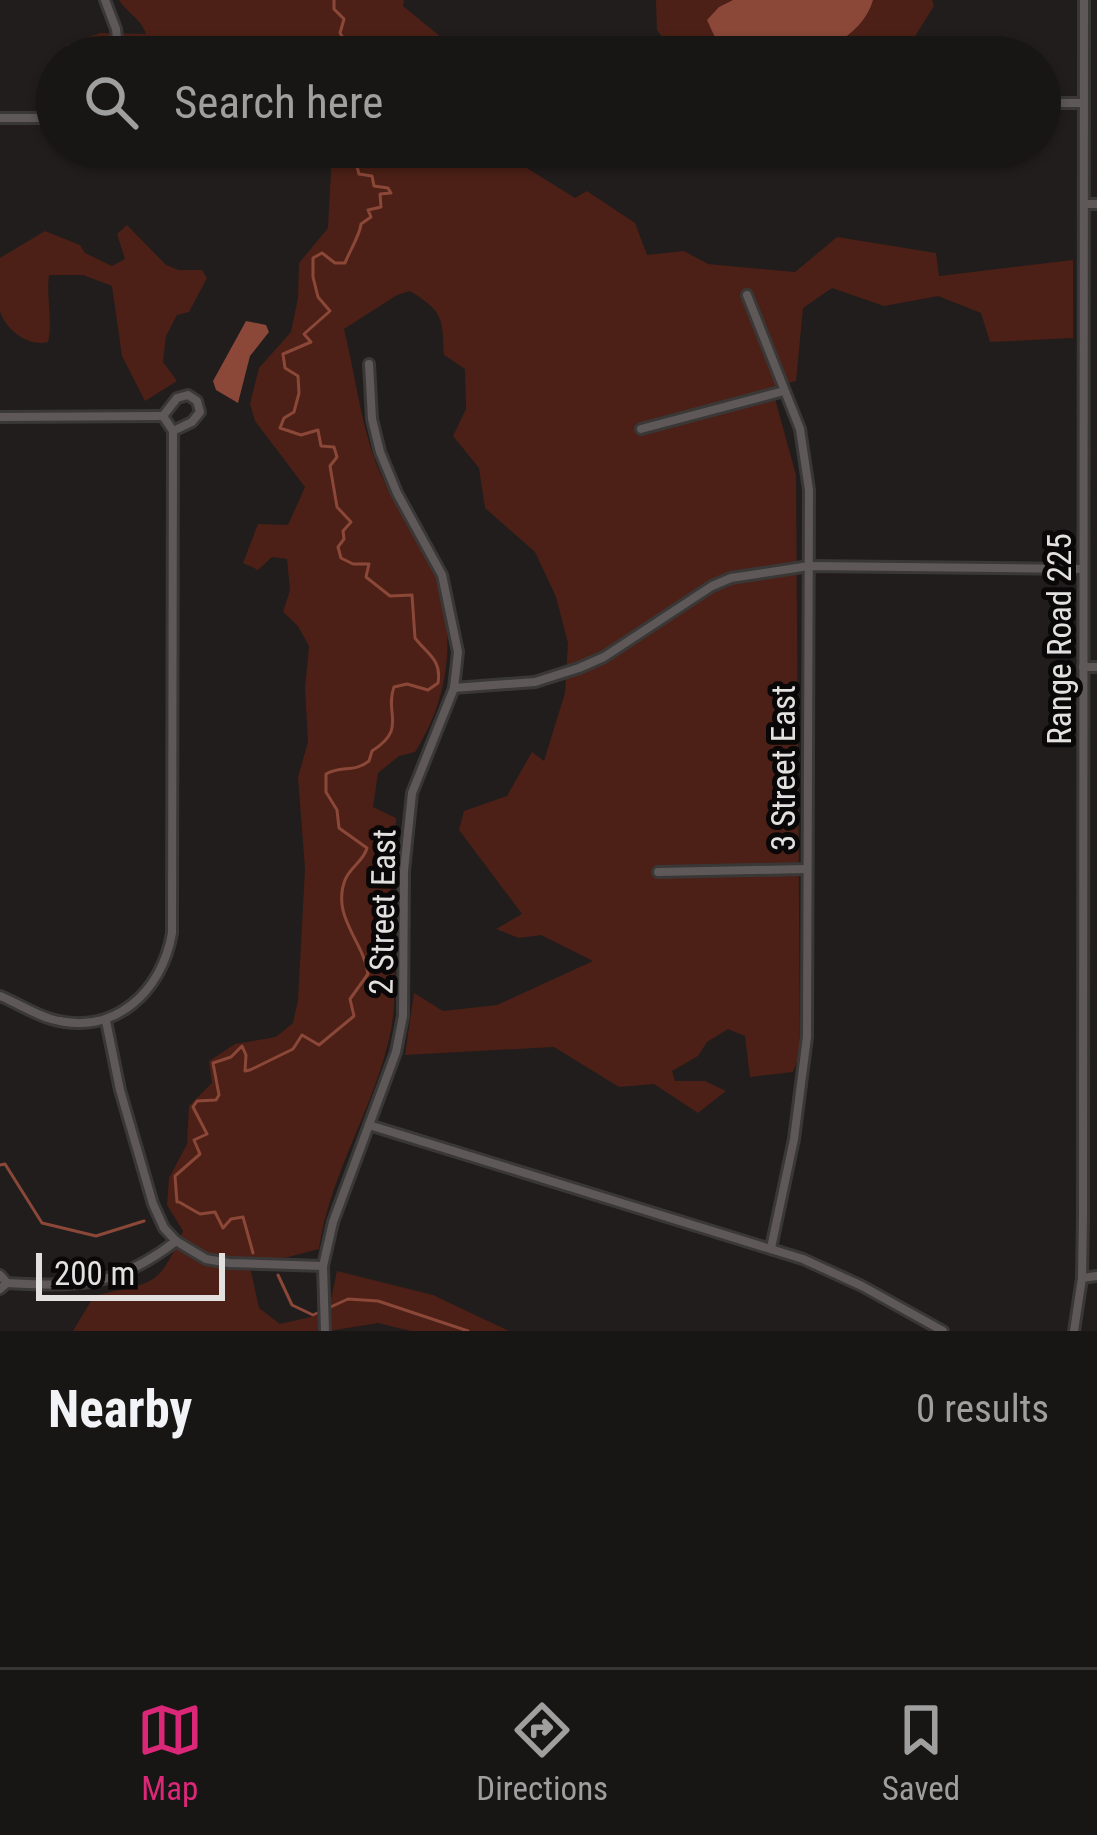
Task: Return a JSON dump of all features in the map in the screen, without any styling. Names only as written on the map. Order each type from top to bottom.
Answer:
[{"type":"street","points":[[105,0],[117,36]]},
{"type":"street","name":"Range Road 225","points":[[1074,1331],[1082,1278],[1084,0]]},
{"type":"street","points":[[1061,103],[1083,103]]},
{"type":"street","points":[[0,118],[36,118]]},
{"type":"street","points":[[1084,204],[1097,204]]},
{"type":"street","name":"3 Street East","points":[[747,295],[803,442],[809,490],[804,1076],[771,1248]]},
{"type":"street","name":"2 Street East","points":[[325,1331],[322,1266],[338,1204],[396,1052],[403,1016],[404,871],[412,794],[454,688],[458,652],[449,596],[380,452],[372,419],[369,364]]},
{"type":"street","points":[[640,429],[784,391]]},
{"type":"street","points":[[163,416],[177,398],[188,395],[197,401],[200,412],[173,431]]},
{"type":"street","points":[[0,417],[163,416]]},
{"type":"street","points":[[0,996],[49,1019],[106,1021],[151,986],[167,960],[172,933],[173,431],[163,416]]},
{"type":"street","points":[[454,688],[535,682],[579,668],[731,578],[809,566],[1083,569]]},
{"type":"street","points":[[1083,667],[1097,667]]},
{"type":"street","points":[[658,872],[806,869]]},
{"type":"street","points":[[106,1021],[120,1090],[153,1204],[176,1241],[206,1259],[229,1263],[322,1266]]},
{"type":"street","points":[[369,1125],[771,1248],[862,1286],[943,1331]]},
{"type":"street","points":[[2,1282],[98,1283],[148,1264],[176,1241]]},
{"type":"street","points":[[1082,1278],[1097,1276]]},
{"type":"shaded area","points":[[119,0],[404,0],[403,6],[440,36],[92,36],[146,34]]},
{"type":"shaded area","points":[[656,0],[932,0],[934,6],[915,36],[661,36]]},
{"type":"shaded area","points":[[733,0],[873,0],[864,19],[847,36],[716,36],[707,20]]},
{"type":"shaded area","points":[[527,168],[575,198],[587,191],[635,223],[647,255],[684,251],[708,264],[795,272],[837,237],[936,253],[939,276],[1073,260],[1073,338],[990,342],[981,313],[938,296],[884,306],[832,288],[803,308],[796,381],[772,388],[796,475],[800,1054],[793,1072],[750,1077],[745,1036],[728,1029],[707,1042],[698,1056],[672,1071],[675,1081],[705,1081],[726,1091],[698,1113],[654,1084],[619,1087],[554,1047],[405,1055],[414,993],[443,1011],[497,1005],[593,961],[541,935],[519,938],[496,929],[522,914],[459,830],[464,811],[507,796],[532,752],[544,761],[565,693],[568,643],[556,597],[535,552],[485,508],[479,468],[453,436],[466,409],[465,369],[444,355],[435,311],[410,291],[344,329],[376,463],[427,555],[441,591],[446,662],[436,708],[415,752],[399,756],[378,773],[373,807],[396,818],[391,899],[395,999],[384,1058],[333,1193],[319,1249],[250,1267],[259,1308],[280,1324],[328,1313],[337,1271],[433,1295],[509,1331],[411,1331],[378,1323],[329,1331],[73,1331],[94,1296],[150,1281],[166,1265],[183,1231],[167,1205],[169,1178],[187,1144],[189,1106],[212,1083],[209,1061],[235,1044],[276,1037],[293,1023],[305,869],[298,777],[308,742],[309,646],[283,612],[290,590],[287,559],[272,557],[258,570],[243,563],[258,524],[288,525],[305,487],[255,421],[250,404],[259,368],[291,332],[299,263],[328,228],[331,171]]},
{"type":"shaded area","points":[[127,225],[166,265],[202,270],[207,278],[189,312],[177,315],[166,336],[163,362],[177,381],[145,401],[122,356],[112,286],[83,275],[49,275],[48,342],[19,336],[0,311],[0,258],[45,231],[80,245],[85,253],[112,266],[125,259],[117,234]]},
{"type":"shaded area","points":[[246,321],[266,325],[269,332],[250,356],[238,403],[216,390],[213,381]]},
{"type":"waterway","points":[[334,0],[334,9],[344,19],[342,36]]},
{"type":"waterway","points":[[177,1202],[175,1176],[200,1154],[194,1140],[207,1134],[193,1107],[197,1101],[216,1100],[219,1095],[213,1063],[231,1057],[242,1046],[245,1071],[250,1070],[293,1049],[302,1035],[319,1045],[354,1016],[350,999],[368,974],[345,917],[342,893],[345,880],[367,848],[339,828],[337,810],[326,792],[326,774],[369,761],[392,728],[394,687],[407,684],[428,690],[438,683],[436,662],[415,638],[412,595],[390,596],[366,577],[369,564],[341,558],[338,547],[351,522],[337,507],[330,466],[337,457],[334,447],[321,446],[318,430],[301,435],[280,428],[294,412],[299,393],[298,376],[285,368],[283,354],[311,342],[304,334],[330,311],[318,297],[313,258],[322,253],[335,263],[345,263],[361,224],[371,217],[368,210],[381,207],[380,194],[391,193],[374,186],[372,176],[359,174],[357,168]]},
{"type":"waterway","points":[[0,1165],[5,1164],[42,1223],[96,1236],[144,1221]]},
{"type":"waterway","points":[[179,1202],[200,1214],[215,1212],[223,1228],[231,1219],[243,1217],[253,1253]]},
{"type":"waterway","points":[[278,1275],[292,1305],[313,1315],[348,1299],[378,1301],[468,1331]]}]
